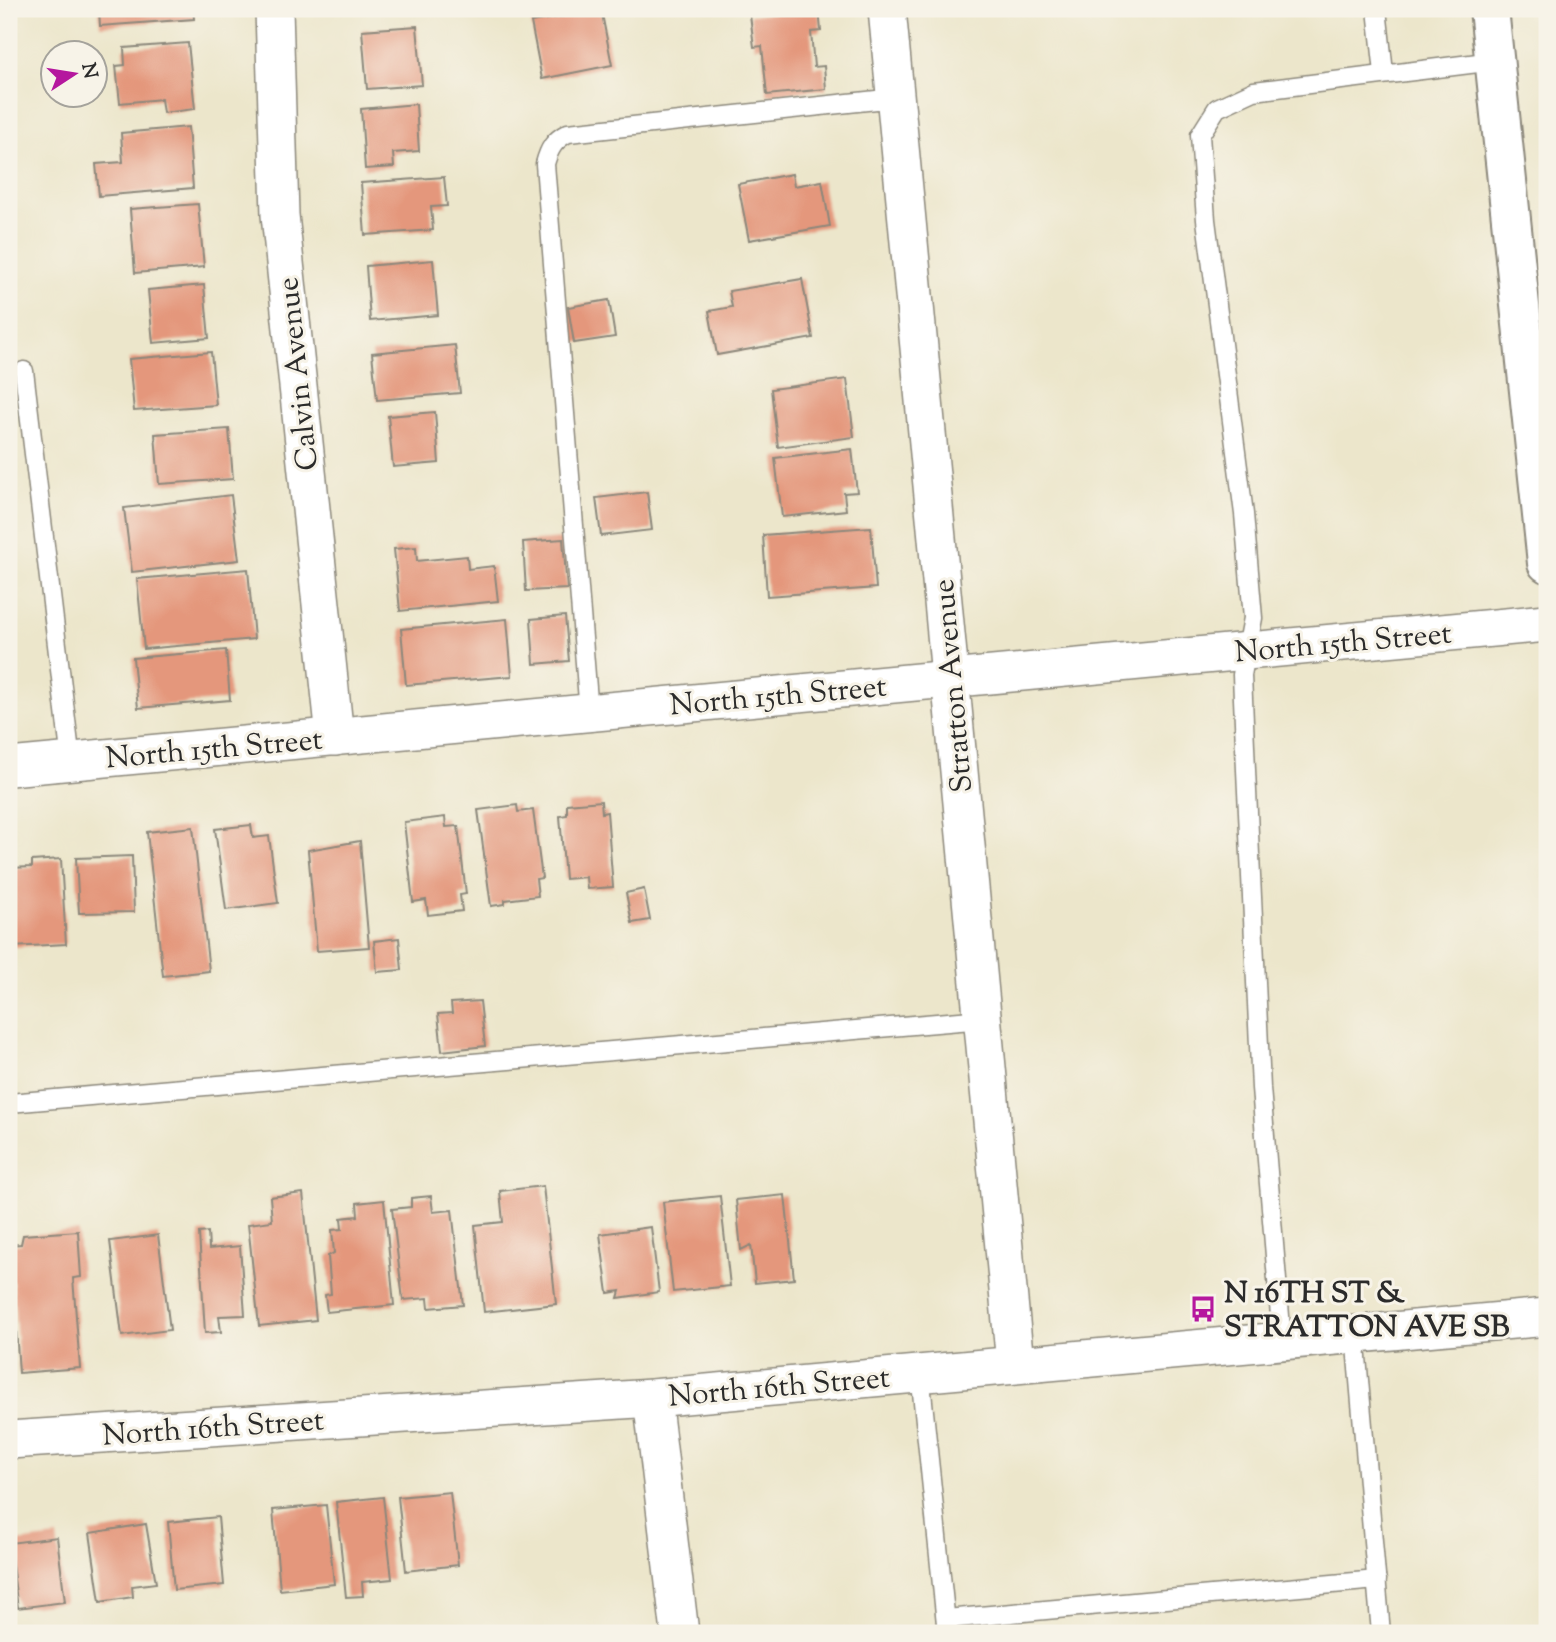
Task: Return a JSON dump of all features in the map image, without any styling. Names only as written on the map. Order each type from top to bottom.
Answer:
[{"type":"street","name":"Calvin Avenue","points":[[274,9],[280,215],[335,737]]},
{"type":"street","name":"Stratton Avenue","points":[[887,9],[1015,1364]]},
{"type":"street","points":[[1489,9],[1547,563]]},
{"type":"street","name":"North 15th Street","points":[[9,766],[1547,623]]},
{"type":"street","name":"North 16th Street","points":[[9,1440],[652,1398],[1547,1317]]},
{"type":"street","points":[[652,1398],[680,1633]]},
{"type":"lane","points":[[1377,9],[1384,73]]},
{"type":"lane","points":[[1282,1340],[1259,1046],[1242,686],[1253,618],[1244,514],[1206,220],[1200,135],[1217,108],[1254,91],[1494,61]]},
{"type":"lane","points":[[589,713],[545,164],[549,150],[557,139],[568,132],[895,98]]},
{"type":"lane","points":[[24,371],[71,761]]},
{"type":"lane","points":[[9,1103],[983,1019]]},
{"type":"lane","points":[[1355,1334],[1381,1633]]},
{"type":"lane","points":[[920,1373],[946,1626],[1377,1580]]},
{"type":"building","points":[[99,9],[193,9],[194,19],[100,26]]},
{"type":"building","points":[[601,9],[612,65],[542,79],[531,22]]},
{"type":"building","points":[[819,9],[821,31],[811,32],[814,67],[824,66],[826,89],[767,95],[762,46],[754,47],[750,15]]},
{"type":"building","points":[[417,26],[422,85],[367,89],[362,30]]},
{"type":"building","points":[[188,43],[195,109],[163,113],[161,99],[120,103],[116,66],[125,65],[124,48]]},
{"type":"building","points":[[416,104],[419,151],[393,153],[394,167],[365,169],[361,109]]},
{"type":"building","points":[[188,127],[193,188],[99,196],[96,164],[123,162],[121,133]]},
{"type":"building","points":[[792,174],[794,186],[822,181],[830,226],[749,240],[738,184]]},
{"type":"building","points":[[444,177],[447,206],[431,207],[433,230],[365,235],[361,183]]},
{"type":"building","points":[[198,204],[204,267],[135,273],[130,209]]},
{"type":"building","points":[[433,260],[438,315],[370,321],[366,266]]},
{"type":"building","points":[[802,279],[813,338],[717,355],[709,311],[732,307],[729,291]]},
{"type":"building","points":[[204,285],[209,338],[153,343],[148,290]]},
{"type":"building","points":[[609,300],[615,337],[574,343],[568,307]]},
{"type":"building","points":[[455,345],[460,393],[377,400],[372,353]]},
{"type":"building","points":[[211,352],[216,405],[134,411],[129,359]]},
{"type":"building","points":[[847,379],[854,437],[778,447],[771,389]]},
{"type":"building","points":[[435,412],[439,463],[393,467],[388,416]]},
{"type":"building","points":[[229,429],[233,479],[159,484],[155,434]]},
{"type":"building","points":[[852,449],[857,492],[844,493],[846,510],[782,517],[775,458]]},
{"type":"building","points":[[647,492],[652,530],[601,536],[596,498]]},
{"type":"building","points":[[231,495],[239,560],[132,572],[124,508]]},
{"type":"building","points":[[871,527],[876,588],[767,596],[763,535]]},
{"type":"building","points":[[563,539],[567,589],[526,591],[523,542]]},
{"type":"building","points":[[416,547],[417,561],[467,556],[468,569],[494,566],[498,601],[400,611],[394,549]]},
{"type":"building","points":[[248,569],[254,639],[144,649],[137,579]]},
{"type":"building","points":[[565,616],[569,661],[534,664],[531,619]]},
{"type":"building","points":[[507,619],[512,676],[406,685],[401,629]]},
{"type":"building","points":[[226,650],[230,700],[138,708],[133,658]]},
{"type":"building","points":[[601,801],[602,813],[607,812],[613,887],[587,889],[586,877],[565,879],[560,816],[567,815],[567,804]]},
{"type":"building","points":[[517,805],[518,812],[533,810],[542,878],[536,879],[538,896],[505,900],[505,904],[491,906],[478,810]]},
{"type":"building","points":[[445,817],[446,827],[458,826],[466,894],[460,895],[462,911],[428,915],[426,900],[413,902],[404,822]]},
{"type":"building","points":[[251,825],[253,838],[269,836],[278,903],[226,910],[215,829]]},
{"type":"building","points":[[193,827],[209,971],[163,976],[147,832]]},
{"type":"building","points":[[360,841],[369,947],[317,951],[308,850]]},
{"type":"building","points":[[132,856],[134,912],[79,913],[76,858]]},
{"type":"building","points":[[61,859],[66,944],[12,947],[9,868],[32,867],[32,861]]},
{"type":"building","points":[[644,889],[650,920],[632,923],[626,893]]},
{"type":"building","points":[[399,938],[402,970],[377,972],[374,941]]},
{"type":"building","points":[[480,1001],[485,1046],[442,1051],[438,1014],[452,1013],[451,1003]]},
{"type":"building","points":[[543,1186],[556,1304],[484,1312],[475,1225],[503,1222],[500,1191]]},
{"type":"building","points":[[303,1193],[316,1320],[259,1326],[248,1224],[272,1221],[270,1197]]},
{"type":"building","points":[[785,1195],[794,1279],[755,1283],[751,1245],[741,1250],[736,1200]]},
{"type":"building","points":[[431,1196],[433,1212],[452,1210],[463,1305],[429,1308],[428,1298],[403,1300],[392,1209],[411,1207],[411,1198]]},
{"type":"building","points":[[720,1196],[730,1286],[673,1292],[663,1202]]},
{"type":"building","points":[[384,1200],[394,1305],[327,1312],[325,1295],[331,1294],[328,1256],[334,1253],[332,1230],[342,1229],[341,1218],[358,1216],[357,1203]]},
{"type":"building","points":[[651,1227],[659,1292],[618,1298],[620,1291],[608,1293],[600,1234]]},
{"type":"building","points":[[78,1231],[81,1277],[73,1278],[80,1368],[19,1373],[13,1282],[9,1283],[9,1245],[21,1244],[23,1235]]},
{"type":"building","points":[[208,1232],[209,1249],[240,1246],[245,1315],[219,1316],[221,1332],[205,1333],[199,1233]]},
{"type":"building","points":[[158,1235],[170,1330],[122,1336],[110,1241]]},
{"type":"building","points":[[450,1492],[458,1565],[406,1571],[398,1497]]},
{"type":"building","points":[[383,1497],[392,1579],[362,1582],[363,1596],[346,1597],[336,1502]]},
{"type":"building","points":[[326,1505],[334,1584],[280,1590],[273,1510]]},
{"type":"building","points":[[218,1517],[224,1585],[174,1590],[168,1522]]},
{"type":"building","points":[[146,1524],[156,1583],[132,1586],[133,1597],[100,1602],[90,1533]]},
{"type":"building","points":[[57,1537],[65,1602],[18,1608],[9,1543]]},
{"type":"place","name":"N 16TH ST & STRATTON AVE SB","points":[[1203,1309]]}]
